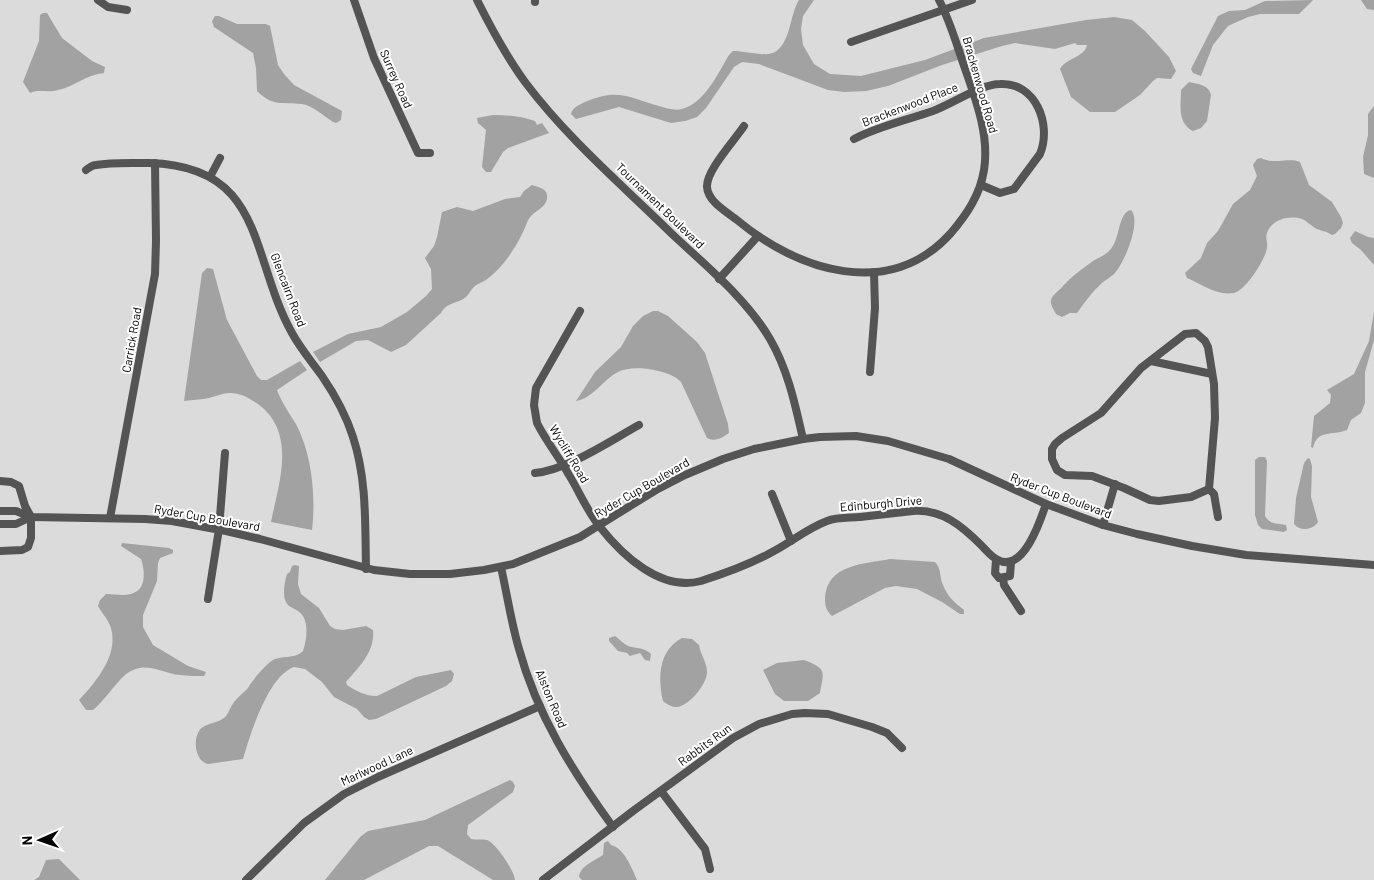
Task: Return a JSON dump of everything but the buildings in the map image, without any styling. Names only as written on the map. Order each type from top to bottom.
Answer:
[{"type":"street","points":[[98,0],[108,7],[127,10]]},
{"type":"street","name":"Surrey Road","points":[[354,0],[374,58],[414,145],[418,153],[430,153]]},
{"type":"street","name":"Tournament Boulevard","points":[[477,0],[502,47],[548,111],[597,161],[719,278],[758,322],[778,355],[792,392],[803,439]]},
{"type":"street","name":"Brackenwood Road","points":[[744,126],[711,173],[707,187],[713,200],[758,236],[786,252],[827,268],[850,272],[874,272],[896,268],[924,257],[964,217],[978,194],[985,159],[982,123],[949,20],[939,0]]},
{"type":"street","points":[[851,42],[972,0]]},
{"type":"street","name":"Brackenwood Place","points":[[854,139],[935,110],[998,84],[1016,86],[1024,91],[1035,103],[1042,116],[1045,127],[1044,143],[1040,154],[1018,186],[1010,192],[1000,193],[981,185]]},
{"type":"street","points":[[210,177],[220,158]]},
{"type":"street","name":"Glencairn Road","points":[[86,170],[94,165],[155,163],[177,165],[210,177],[226,189],[242,207],[257,242],[283,316],[301,348],[332,391],[347,419],[360,462],[364,487],[366,568]]},
{"type":"street","name":"Carrick Road","points":[[110,518],[154,274],[156,242],[155,163]]},
{"type":"street","points":[[719,278],[758,236]]},
{"type":"street","points":[[870,372],[875,308],[874,272]]},
{"type":"street","name":"Wycliff Road","points":[[580,311],[536,388],[534,397],[535,414],[538,423],[599,526]]},
{"type":"street","points":[[1209,489],[1191,497],[1159,501],[1143,498],[1115,484],[1092,476],[1064,475],[1053,464],[1052,449],[1062,438],[1101,413],[1110,405],[1132,377],[1151,361],[1185,334],[1196,333],[1206,341],[1212,374],[1215,418],[1209,489],[1214,494],[1218,517]]},
{"type":"street","points":[[1151,361],[1212,374]]},
{"type":"street","points":[[535,473],[549,472],[564,466],[639,425]]},
{"type":"street","name":"Ryder Cup Boulevard","points":[[2,525],[16,524],[28,519],[145,518],[260,539],[366,568],[430,575],[450,574],[501,567],[525,560],[580,537],[656,490],[706,465],[754,450],[803,439],[856,436],[888,441],[949,459],[1046,504],[1103,525],[1192,546],[1246,556],[1374,564]]},
{"type":"street","points":[[208,600],[219,530],[225,453]]},
{"type":"street","points":[[0,481],[10,482],[19,486],[31,538],[28,547],[22,550],[0,551]]},
{"type":"street","points":[[1103,525],[1115,484]]},
{"type":"street","points":[[772,494],[791,541]]},
{"type":"street","points":[[1011,562],[1010,576],[999,578],[994,573],[996,560],[1011,562],[1020,557],[1037,528],[1046,504]]},
{"type":"street","points":[[2,525],[3,511]]},
{"type":"street","name":"Ryder Cup Boulevard","points":[[3,511],[16,511],[28,519]]},
{"type":"street","name":"Edinburgh Drive","points":[[599,526],[636,564],[662,578],[683,583],[701,581],[758,559],[817,526],[834,519],[916,511],[938,514],[959,525],[996,560]]},
{"type":"street","name":"Alston Road","points":[[501,567],[519,650],[540,706],[566,757],[613,827]]},
{"type":"street","points":[[1003,578],[1004,585],[1021,611]]},
{"type":"street","name":"Marlwood Lane","points":[[246,880],[308,820],[344,794],[378,777],[540,706]]},
{"type":"street","name":"Rabbits Run","points":[[543,880],[661,791],[748,729],[775,718],[792,714],[828,714],[887,733],[902,748]]},
{"type":"street","points":[[661,791],[705,849],[710,869]]},
{"type":"shaded area","points":[[0,0],[1374,0],[1374,880],[0,880]]},
{"type":"shaded area","points":[[799,0],[814,0],[803,16],[801,29],[803,45],[814,64],[830,74],[861,76],[925,60],[984,38],[1086,20],[1114,17],[1132,20],[1145,31],[1169,57],[1176,71],[1171,79],[1157,78],[1140,95],[1115,112],[1090,112],[1071,97],[1060,69],[1066,62],[1086,49],[1087,45],[1077,45],[1075,43],[1055,49],[1015,43],[942,65],[888,86],[866,91],[844,92],[828,90],[759,64],[742,62],[734,67],[706,108],[697,117],[685,121],[671,123],[619,107],[576,119],[571,114],[578,105],[606,95],[622,95],[679,110],[690,106],[704,94],[733,51],[769,54],[782,46]]},
{"type":"shaded area","points":[[1313,0],[1299,14],[1260,14],[1228,26],[1213,45],[1201,76],[1193,73],[1191,69],[1218,16],[1229,11],[1245,10],[1265,1]]},
{"type":"shaded area","points":[[1361,0],[1374,0],[1374,10],[1367,9]]},
{"type":"shaded area","points":[[47,13],[62,38],[92,61],[105,67],[104,73],[55,91],[36,91],[30,93],[23,82],[39,41],[40,15]]},
{"type":"shaded area","points":[[215,16],[237,24],[266,24],[270,26],[278,65],[284,74],[294,85],[342,111],[341,120],[336,123],[306,105],[273,102],[263,96],[257,91],[253,53],[214,27],[212,21]]},
{"type":"shaded area","points":[[1189,82],[1206,87],[1211,95],[1207,121],[1201,128],[1193,131],[1184,123],[1181,113],[1181,90]]},
{"type":"shaded area","points":[[1374,106],[1374,178],[1364,174],[1363,157],[1368,135],[1368,114]]},
{"type":"shaded area","points":[[493,115],[525,118],[535,121],[537,125],[542,123],[549,133],[508,148],[503,152],[491,172],[486,172],[482,167],[486,130],[478,123],[477,118]]},
{"type":"shaded area","points":[[1261,158],[1271,161],[1291,160],[1300,162],[1309,185],[1332,202],[1341,217],[1343,223],[1341,228],[1332,235],[1315,228],[1302,219],[1287,218],[1277,221],[1269,228],[1267,233],[1266,253],[1259,267],[1249,281],[1239,291],[1234,293],[1221,293],[1187,278],[1185,273],[1201,258],[1207,243],[1218,231],[1233,204],[1250,190],[1257,176],[1253,165],[1257,159]]},
{"type":"shaded area","points":[[532,185],[545,191],[547,195],[546,202],[529,219],[516,246],[502,265],[486,280],[474,287],[466,297],[443,309],[406,345],[391,352],[368,340],[356,341],[320,362],[313,352],[348,334],[381,327],[407,312],[432,289],[431,269],[425,258],[434,246],[442,212],[457,207],[473,211],[505,199],[520,197]]},
{"type":"shaded area","points":[[1131,210],[1134,215],[1133,232],[1127,252],[1118,269],[1096,289],[1077,313],[1070,313],[1062,317],[1056,314],[1051,304],[1053,296],[1077,273],[1109,251],[1116,240],[1123,216]]},
{"type":"shaded area","points":[[1355,231],[1374,238],[1374,265],[1352,243],[1350,238]]},
{"type":"shaded area","points":[[207,268],[213,269],[227,320],[257,376],[261,380],[267,380],[300,361],[307,370],[277,390],[283,404],[296,424],[306,449],[312,476],[312,530],[271,522],[281,475],[282,459],[278,429],[270,416],[258,404],[234,393],[184,401],[202,273]]},
{"type":"shaded area","points":[[653,311],[658,311],[668,316],[697,342],[705,353],[728,424],[729,433],[724,436],[718,439],[707,438],[681,382],[669,374],[660,371],[633,368],[618,372],[612,375],[593,393],[576,401],[595,372],[621,347],[633,326],[643,316]]},
{"type":"shaded area","points":[[1374,312],[1374,340],[1365,372],[1365,403],[1361,413],[1351,420],[1347,430],[1326,434],[1318,438],[1313,448],[1311,447],[1314,416],[1330,403],[1331,395],[1327,390],[1354,374],[1369,341]]},
{"type":"shaded area","points":[[1259,457],[1265,457],[1267,461],[1265,516],[1272,522],[1286,525],[1287,530],[1284,532],[1262,529],[1258,525],[1255,515],[1255,460]]},
{"type":"shaded area","points":[[1308,458],[1312,466],[1311,497],[1318,522],[1313,527],[1303,529],[1294,524],[1296,498],[1304,463]]},
{"type":"shaded area","points":[[122,543],[173,550],[173,553],[160,558],[158,563],[157,581],[143,615],[143,627],[153,645],[188,666],[206,672],[204,676],[186,676],[145,667],[132,670],[125,675],[93,710],[86,710],[79,700],[106,665],[112,644],[109,623],[98,606],[100,600],[106,594],[125,595],[136,592],[140,589],[143,580],[141,559],[121,546]]},
{"type":"shaded area","points":[[890,559],[935,562],[939,567],[942,582],[947,593],[964,610],[964,614],[960,614],[917,589],[896,586],[885,588],[832,616],[830,614],[826,608],[825,598],[827,587],[832,578],[849,568]]},
{"type":"shaded area","points":[[292,566],[299,566],[298,584],[301,594],[319,608],[330,626],[343,630],[366,626],[373,630],[369,652],[361,665],[346,682],[347,685],[361,693],[377,696],[416,677],[451,670],[454,674],[452,681],[446,686],[376,719],[369,720],[357,709],[334,697],[322,682],[305,669],[294,667],[276,682],[268,694],[255,722],[243,759],[208,764],[200,759],[196,750],[196,740],[199,731],[205,726],[223,719],[235,701],[270,662],[278,658],[299,654],[303,651],[306,641],[306,624],[302,615],[287,604],[284,596],[287,574]]},
{"type":"shaded area","points":[[615,636],[628,646],[643,649],[651,654],[650,661],[645,660],[640,653],[630,656],[627,653],[618,651],[609,641],[609,638]]},
{"type":"shaded area","points":[[682,638],[692,639],[699,645],[707,672],[702,687],[694,696],[685,704],[674,707],[663,701],[660,674],[668,650]]},
{"type":"shaded area","points":[[804,660],[817,666],[822,672],[820,693],[808,701],[784,701],[775,694],[763,670],[777,663]]},
{"type":"shaded area","points":[[510,780],[515,786],[513,792],[468,825],[467,834],[471,839],[491,842],[509,865],[515,880],[493,880],[438,846],[429,846],[364,880],[325,880],[360,837],[368,831],[425,820]]},
{"type":"shaded area","points":[[608,841],[624,854],[637,880],[582,880],[579,877],[585,867],[603,855],[604,843]]},
{"type":"shaded area","points":[[59,859],[80,880],[34,880],[39,877],[46,860]]}]
